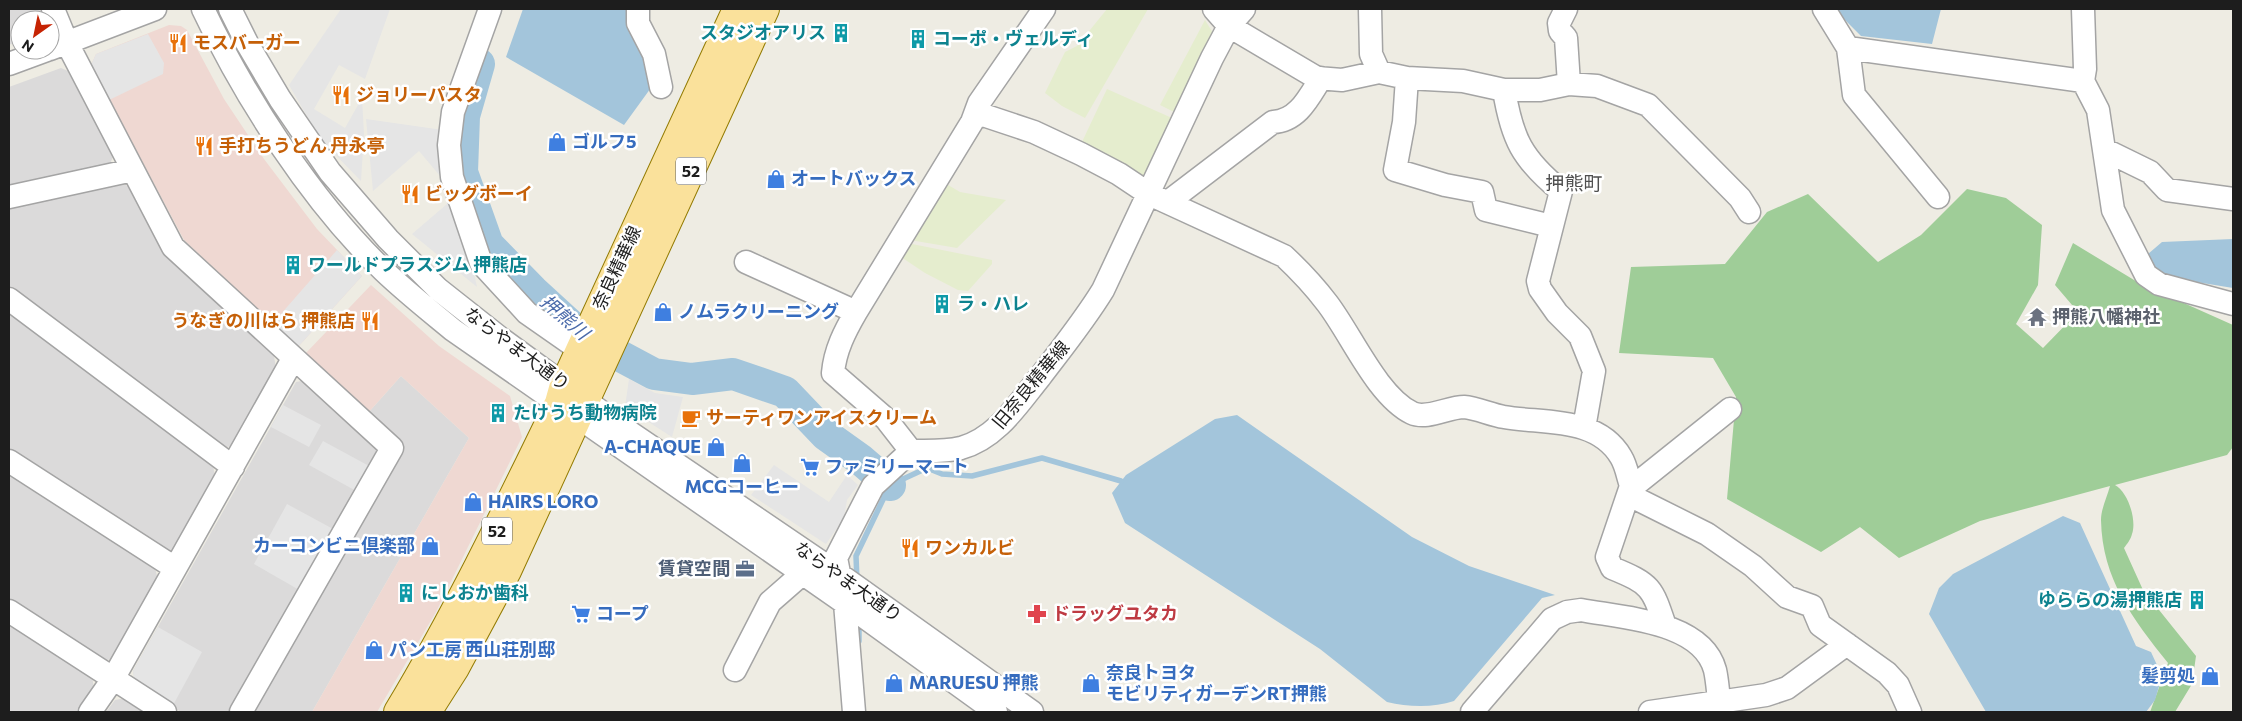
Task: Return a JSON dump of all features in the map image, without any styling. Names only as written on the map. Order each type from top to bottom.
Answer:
[{"type":"main road","name":"奈良精華線","points":[[427,712],[454,668],[506,571],[572,401],[589,350],[596,314],[737,9]]},
{"type":"main road","name":"奈良精華線","points":[[589,350],[616,333],[765,9]]},
{"type":"main road","name":"奈良精華線","points":[[398,712],[433,655],[476,573],[572,401]]},
{"type":"street","points":[[60,45],[155,9]]},
{"type":"street","name":"ならやま大通り","points":[[203,9],[216,36],[262,117],[304,177],[353,238],[399,285],[453,330],[572,401],[622,427],[840,575],[1032,712]]},
{"type":"street","name":"ならやま大通り","points":[[230,9],[248,45],[280,99],[330,172],[388,239],[438,289],[500,338],[572,401],[802,574],[996,712]]},
{"type":"street","points":[[490,9],[453,112],[449,144],[452,178],[481,263],[527,313],[589,350]]},
{"type":"street","points":[[638,9],[638,23],[654,54],[660,87]]},
{"type":"street","points":[[854,712],[845,603],[836,558],[873,486],[911,451],[886,418],[833,373],[837,351],[856,312],[977,113],[979,103],[1044,9]]},
{"type":"street","points":[[1214,9],[1229,26],[1317,78],[1342,80],[1379,72],[1407,78],[1463,81],[1504,90],[1540,90],[1569,84],[1597,86],[1648,105],[1740,198],[1749,212]]},
{"type":"street","name":"旧奈良精華線","points":[[911,451],[937,451],[962,448],[987,436],[1004,421],[1081,326],[1158,198],[1164,159],[1229,26],[1244,9]]},
{"type":"street","points":[[1370,9],[1371,54],[1379,72]]},
{"type":"street","points":[[1566,9],[1559,23],[1560,31],[1566,38],[1569,84]]},
{"type":"street","points":[[1824,9],[1848,48],[1854,95],[1938,197]]},
{"type":"street","points":[[2083,9],[2085,69],[2083,81],[2098,110],[2113,210],[2146,276],[2159,284],[2233,304]]},
{"type":"street","points":[[1848,48],[2083,81]]},
{"type":"street","points":[[60,55],[133,170],[173,247],[392,448],[241,712]]},
{"type":"street","points":[[1158,198],[1273,122],[1289,119],[1300,110],[1322,78]]},
{"type":"street","points":[[1407,78],[1404,122],[1395,170],[1446,185],[1482,192],[1486,210],[1551,226]]},
{"type":"street","points":[[1504,90],[1509,121],[1523,152],[1548,180],[1561,191],[1538,281],[1540,289],[1557,313],[1580,336],[1594,371],[1584,428]]},
{"type":"street","points":[[977,113],[1034,132],[1119,174],[1158,198],[1284,256],[1300,270],[1328,304],[1391,397],[1411,413],[1419,415],[1466,407],[1505,417],[1566,423],[1602,436],[1622,457],[1630,489],[1637,499],[1707,534],[1753,566],[1788,597],[1812,606],[1820,625],[1887,673],[1898,685],[1910,712]]},
{"type":"street","points":[[2104,150],[2150,172],[2167,190],[2233,199]]},
{"type":"street","points":[[9,197],[133,170]]},
{"type":"street","points":[[746,262],[856,312]]},
{"type":"street","points":[[9,299],[233,467]]},
{"type":"street","points":[[90,712],[113,679],[294,359]]},
{"type":"street","points":[[1665,626],[1654,593],[1632,576],[1612,568],[1607,557],[1630,489],[1730,408]]},
{"type":"street","points":[[9,461],[175,568]]},
{"type":"street","points":[[735,670],[770,602],[802,574]]},
{"type":"street","points":[[1472,712],[1552,619],[1567,612],[1580,610],[1665,626],[1684,633],[1702,647],[1715,668],[1720,708]]},
{"type":"street","points":[[9,611],[165,712]]},
{"type":"street","points":[[1650,712],[1720,708],[1787,688],[1847,644]]},
{"type":"shaded area","points":[[9,9],[40,9],[10,10],[9,45]]},
{"type":"shaded area","points":[[341,9],[390,9],[365,79],[339,65],[314,109],[345,128],[362,98],[364,134],[361,181],[320,139],[289,85]]},
{"type":"shaded area","points":[[169,25],[181,26],[187,30],[224,99],[264,159],[317,229],[362,276],[298,347],[184,240],[91,65],[96,54]]},
{"type":"shaded area","points":[[148,34],[164,63],[163,74],[109,100],[91,65],[96,54]]},
{"type":"shaded area","points":[[61,68],[68,71],[113,157],[108,168],[9,188],[9,87]]},
{"type":"shaded area","points":[[366,119],[443,130],[477,287],[412,234],[447,204],[446,183],[419,151],[373,191]]},
{"type":"shaded area","points":[[123,184],[130,187],[164,253],[274,356],[276,369],[233,446],[220,448],[9,289],[9,206]]},
{"type":"shaded area","points":[[337,250],[362,276],[298,347],[273,323]]},
{"type":"shaded area","points":[[371,285],[439,346],[510,396],[522,437],[436,612],[377,712],[312,712],[469,438],[401,376],[368,413],[305,354]]},
{"type":"shaded area","points":[[9,311],[213,465],[215,477],[175,549],[163,552],[9,452]]},
{"type":"shaded area","points":[[401,376],[469,438],[312,712],[251,712],[403,446],[368,413]]},
{"type":"shaded area","points":[[629,379],[655,393],[683,397],[672,437],[625,407]]},
{"type":"shaded area","points":[[307,380],[376,443],[378,456],[231,712],[181,712],[135,683],[133,671],[296,382]]},
{"type":"shaded area","points":[[283,405],[321,425],[309,447],[271,427]]},
{"type":"shaded area","points":[[323,441],[371,467],[358,492],[309,465]]},
{"type":"shaded area","points":[[774,465],[829,502],[847,475],[858,485],[847,500],[844,518],[826,544],[751,495]]},
{"type":"shaded area","points":[[9,474],[155,568],[158,580],[113,659],[101,661],[9,601]]},
{"type":"shaded area","points":[[287,504],[335,530],[301,591],[254,564]]},
{"type":"shaded area","points":[[9,622],[92,676],[94,689],[78,712],[9,712]]},
{"type":"shaded area","points":[[158,627],[202,652],[172,707],[135,683],[133,671]]},
{"type":"shaded area","points":[[126,698],[148,712],[106,712],[115,700]]},
{"type":"green space","points":[[1107,9],[1148,9],[1085,118],[1062,106],[1045,93],[1065,52],[1077,46]]},
{"type":"green space","points":[[1205,20],[1213,33],[1176,113],[1160,105]]},
{"type":"green space","points":[[1107,89],[1172,118],[1144,179],[1081,144]]},
{"type":"green space","points":[[938,179],[960,192],[1006,200],[957,248],[904,239]]},
{"type":"green space","points":[[1967,189],[2006,198],[2042,225],[2038,285],[2016,324],[2043,348],[2078,312],[2055,285],[2073,243],[2139,283],[2233,325],[2233,447],[2227,455],[2115,485],[2124,494],[2132,514],[2132,534],[2124,548],[2143,590],[2196,656],[2192,684],[2175,712],[2150,712],[2168,663],[2132,614],[2113,580],[2103,541],[2101,520],[2110,486],[1980,521],[1899,558],[1860,527],[1821,552],[1727,499],[1736,397],[1713,358],[1619,353],[1631,267],[1725,264],[1767,212],[1808,194],[1878,262],[1921,235]]},
{"type":"green space","points":[[902,242],[992,260],[992,264],[968,291],[958,290],[925,273],[895,253]]},
{"type":"water","points":[[523,9],[629,9],[647,57],[653,85],[624,125],[506,57]]},
{"type":"water","points":[[1838,9],[1941,9],[1932,44],[1861,36],[1843,18]]},
{"type":"water","points":[[2233,239],[2233,288],[2172,278],[2151,269],[2148,254],[2162,242]]},
{"type":"water","points":[[1237,415],[1412,537],[1469,566],[1555,595],[1542,598],[1454,701],[1438,705],[1420,706],[1387,702],[1320,649],[1125,523],[1112,493],[1126,475],[1215,419]]},
{"type":"water","points":[[2063,516],[2080,523],[2136,646],[2151,652],[2162,676],[2155,700],[2146,712],[1986,712],[1929,614],[1939,588],[1953,574]]},
{"type":"waterway","name":"押熊川","points":[[479,64],[464,116],[462,172],[488,245],[533,291],[581,335],[654,374],[692,379],[733,374],[785,392],[826,435],[861,460],[890,485]]},
{"type":"waterway","points":[[857,581],[856,556],[890,485],[927,468],[942,474],[972,476],[1042,458],[1121,481]]},
{"type":"waterway","points":[[859,620],[859,641]]},
{"type":"place","name":"スタジオアリス","points":[[841,33]]},
{"type":"place","name":"コーポ・ヴェルディ","points":[[918,39]]},
{"type":"place","name":"モスバーガー","points":[[178,43]]},
{"type":"place","name":"ジョリーパスタ","points":[[341,95]]},
{"type":"place","name":"ゴルフ5","points":[[557,142]]},
{"type":"place","name":"手打ちうどん 丹永亭","points":[[204,146]]},
{"type":"place","name":"オートバックス","points":[[776,179]]},
{"type":"place","name":"ビッグボーイ","points":[[410,194]]},
{"type":"place","name":"ワールドプラスジム 押熊店","points":[[293,265]]},
{"type":"place","name":"ラ・ハレ","points":[[942,304]]},
{"type":"place","name":"ノムラクリーニング","points":[[663,312]]},
{"type":"place","name":"押熊八幡神社","points":[[2037,317]]},
{"type":"place","name":"うなぎの川はら 押熊店","points":[[370,321]]},
{"type":"place","name":"たけうち動物病院","points":[[498,413]]},
{"type":"place","name":"サーティワンアイスクリーム","points":[[691,418]]},
{"type":"place","name":"A-CHAQUE","points":[[716,447]]},
{"type":"place","name":"MCGコーヒー","points":[[742,463]]},
{"type":"place","name":"ファミリーマート","points":[[810,467]]},
{"type":"place","name":"HAIRS LORO","points":[[473,502]]},
{"type":"place","name":"カーコンビニ倶楽部","points":[[430,546]]},
{"type":"place","name":"ワンカルビ","points":[[910,548]]},
{"type":"place","name":"賃貸空間","points":[[745,569]]},
{"type":"place","name":"にしおか歯科","points":[[406,593]]},
{"type":"place","name":"ゆららの湯押熊店","points":[[2197,600]]},
{"type":"place","name":"コープ","points":[[581,614]]},
{"type":"place","name":"ドラッグユタカ","points":[[1037,614]]},
{"type":"place","name":"パン工房 西山荘別邸","points":[[374,650]]},
{"type":"place","name":"髪剪処","points":[[2210,676]]},
{"type":"place","name":"MARUESU 押熊","points":[[894,683]]},
{"type":"place","name":"奈良トヨタ モビリティガーデンRT押熊","points":[[1091,683]]},
{"type":"district","name":"押熊町","points":[[1574,183]]}]
